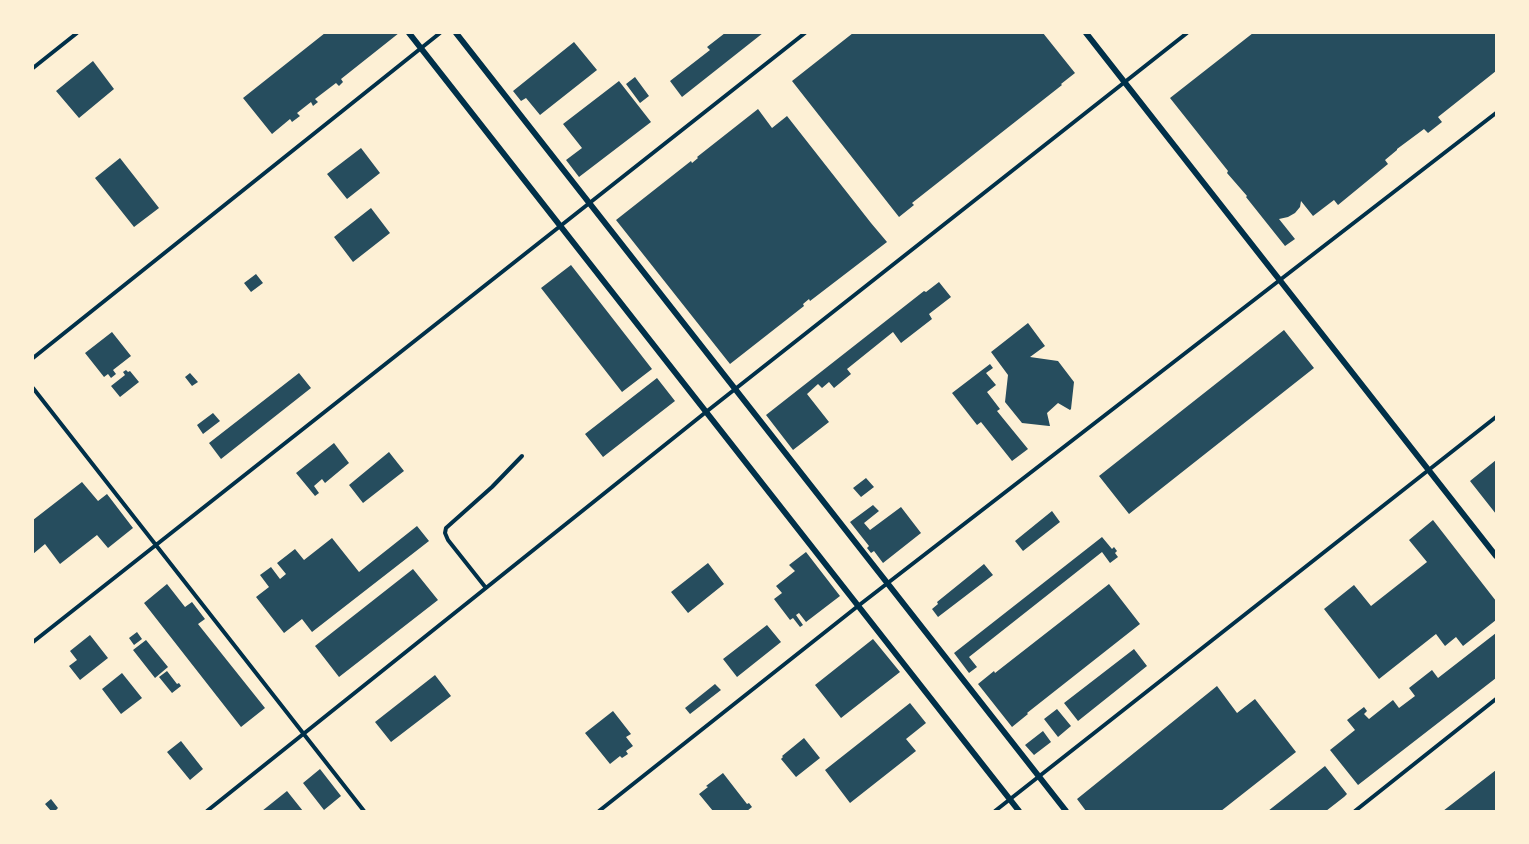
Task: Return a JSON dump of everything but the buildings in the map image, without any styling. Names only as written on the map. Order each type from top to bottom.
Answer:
[{"type":"street","points":[[409,33],[1019,811]]},
{"type":"street","points":[[456,33],[1066,811]]},
{"type":"street","points":[[1086,33],[1496,556]]},
{"type":"lane","points":[[33,68],[77,33]]},
{"type":"lane","points":[[33,357],[440,33]]},
{"type":"lane","points":[[33,642],[805,33]]},
{"type":"lane","points":[[207,811],[706,412],[1187,33]]},
{"type":"lane","points":[[599,811],[858,606],[1496,112]]},
{"type":"lane","points":[[33,388],[364,811]]},
{"type":"lane","points":[[995,811],[1496,417]]},
{"type":"lane","points":[[486,588],[448,540],[445,533],[446,528],[492,487],[522,456]]},
{"type":"lane","points":[[1355,811],[1496,699]]}]
